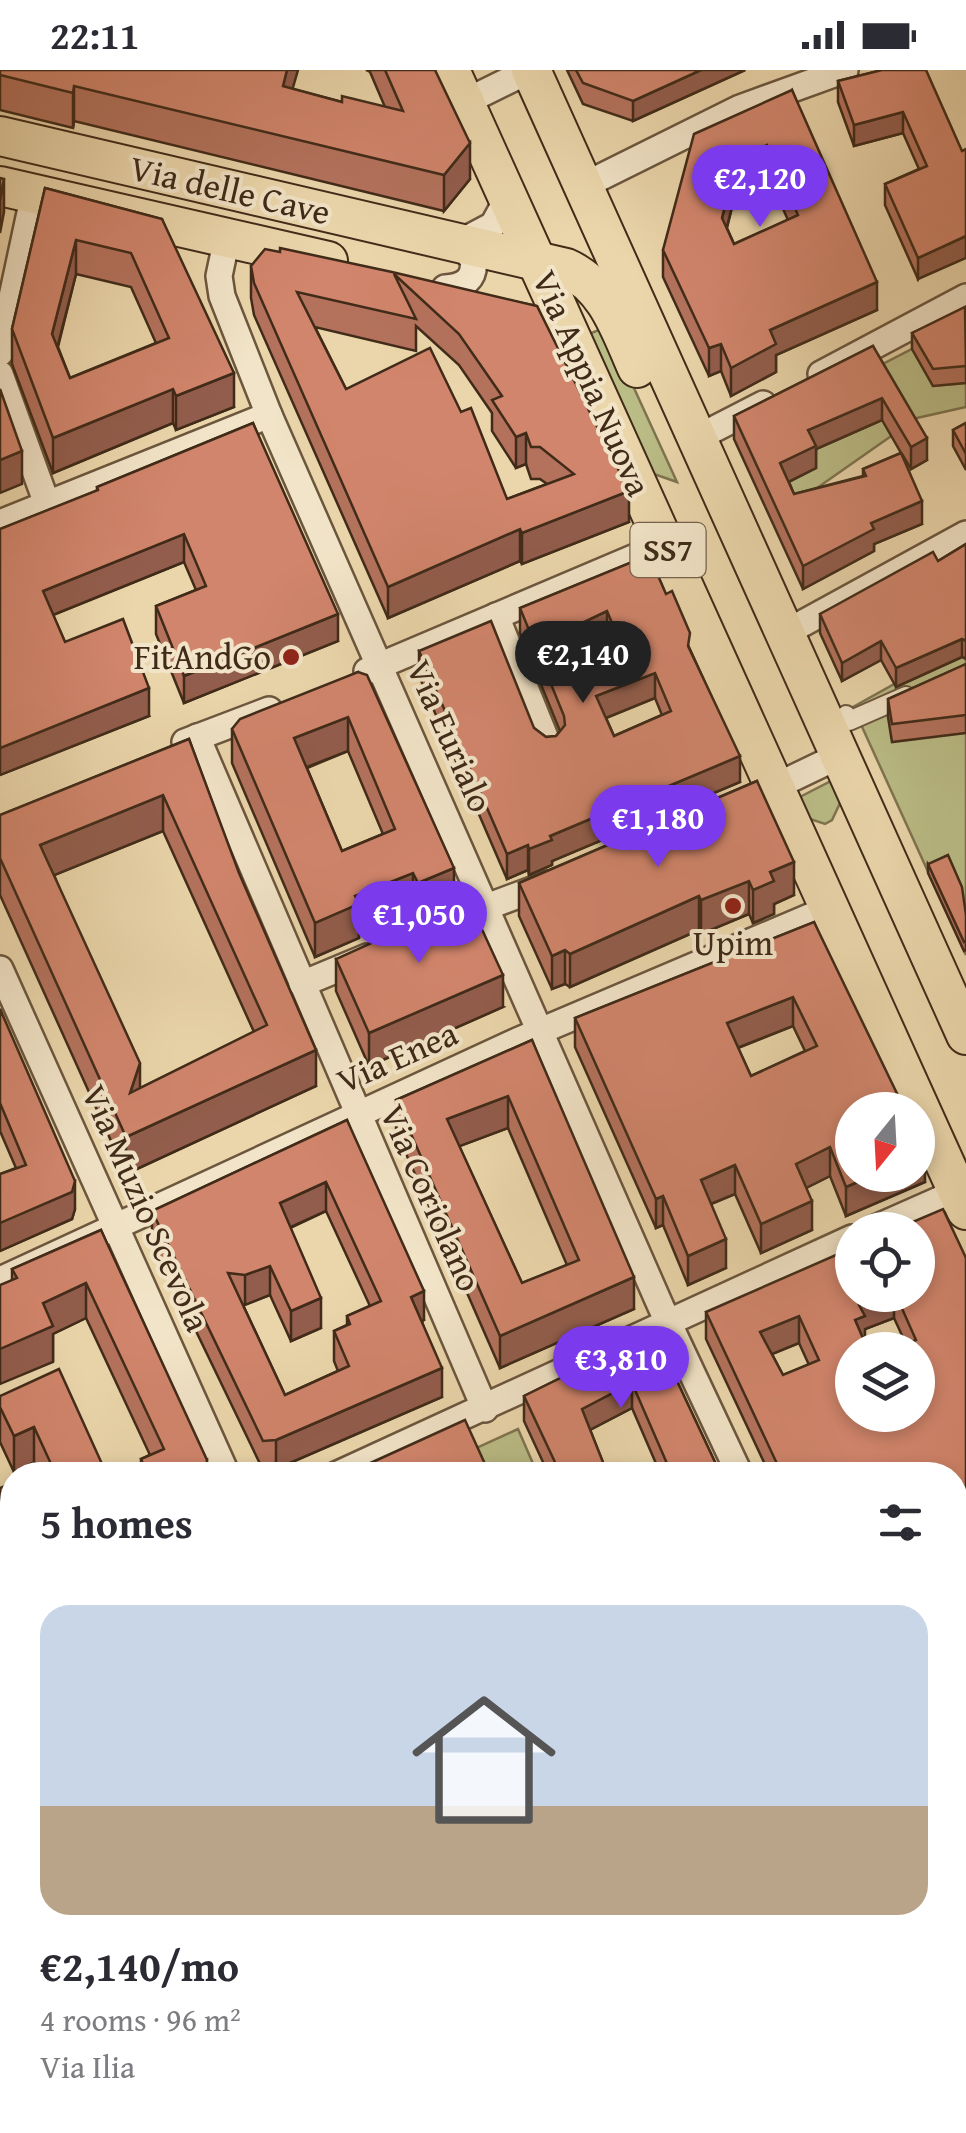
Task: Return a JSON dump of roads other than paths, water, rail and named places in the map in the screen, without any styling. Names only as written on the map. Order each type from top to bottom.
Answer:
[{"type":"main road","name":"Via Appia Nuova","points":[[530,70],[966,1035]]},
{"type":"main road","name":"Via Appia Nuova","points":[[457,86],[828,909],[963,1196]]},
{"type":"main road","name":"Via delle Cave","points":[[0,136],[537,261],[588,280],[612,315],[668,436],[722,498]]},
{"type":"main road","name":"Via delle Cave","points":[[17,190],[354,267]]},
{"type":"main road","points":[[427,284],[560,314]]},
{"type":"street","name":"Via Appia Nuova","points":[[457,86],[530,70]]},
{"type":"street","points":[[585,185],[740,108],[846,70]]},
{"type":"street","points":[[0,353],[17,190]]},
{"type":"street","points":[[427,284],[463,284],[473,272],[473,259],[460,243],[493,226],[508,196]]},
{"type":"street","name":"Via Eurialo","points":[[227,238],[220,265],[222,296],[269,415],[669,1324],[734,1462]]},
{"type":"street","points":[[696,438],[966,297]]},
{"type":"street","points":[[0,374],[47,504]]},
{"type":"street","points":[[0,523],[269,415]]},
{"type":"street","points":[[787,632],[966,534]]},
{"type":"street","points":[[343,681],[666,544]]},
{"type":"street","points":[[496,616],[549,747]]},
{"type":"street","points":[[846,715],[848,721],[930,685]]},
{"type":"street","points":[[157,754],[288,702]]},
{"type":"street","name":"Via Coriolano","points":[[197,737],[485,1409]]},
{"type":"street","points":[[737,804],[841,755]]},
{"type":"street","points":[[454,920],[572,874]]},
{"type":"street","name":"Via Enea","points":[[0,1280],[542,1030],[828,909]]},
{"type":"street","points":[[302,984],[387,948]]},
{"type":"street","name":"Via Muzio Scevola","points":[[0,969],[221,1462]]},
{"type":"street","points":[[920,1212],[963,1196]]},
{"type":"street","points":[[365,1462],[835,1246]]},
{"type":"place","name":"FitAndGo","points":[[291,657]]},
{"type":"place","name":"Upim","points":[[733,906]]}]
